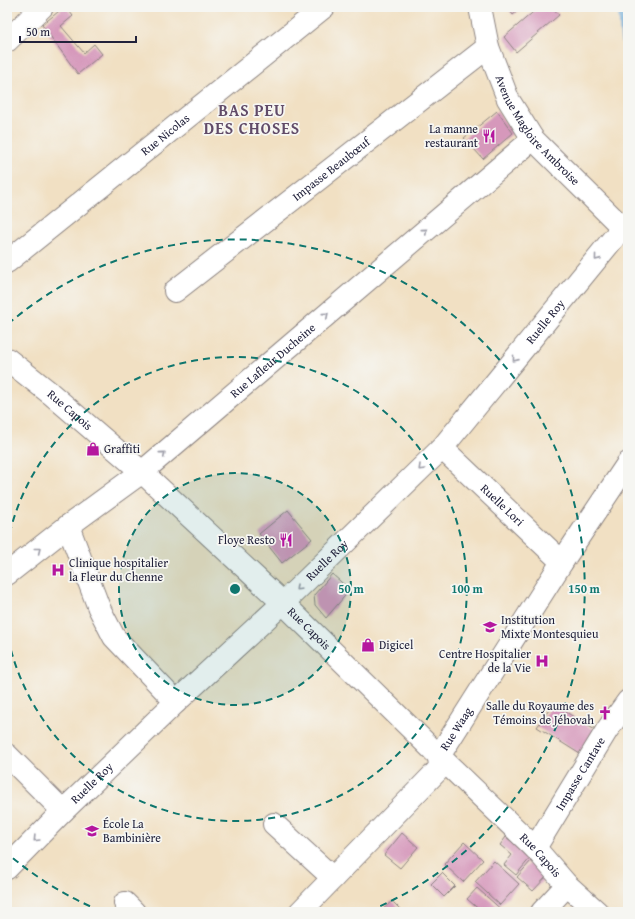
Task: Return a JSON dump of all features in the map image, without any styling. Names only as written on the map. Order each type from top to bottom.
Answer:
[{"type":"street","points":[[8,37],[42,7]]},
{"type":"street","name":"Rue Nicolas","points":[[7,262],[324,7]]},
{"type":"street","name":"Avenue Magloire Ambroise","points":[[480,7],[488,47],[508,98],[533,139],[625,231]]},
{"type":"street","name":"Impasse Beaubœuf","points":[[175,291],[488,47]]},
{"type":"street","name":"Rue Lafleur Ducheine","points":[[7,574],[68,526],[142,472],[533,139]]},
{"type":"street","name":"Ruelle Roy","points":[[7,868],[63,811],[176,702],[283,603],[442,448],[625,231]]},
{"type":"street","name":"Rue Capois","points":[[7,359],[50,393],[142,472],[283,603],[439,756],[536,848],[567,885],[597,912]]},
{"type":"street","name":"Ruelle Lori","points":[[442,448],[562,562]]},
{"type":"street","name":"Rue Waag","points":[[300,912],[440,768],[439,756],[562,562],[628,463]]},
{"type":"street","points":[[68,526],[99,608],[114,637],[176,702]]},
{"type":"street","name":"Impasse Cantave","points":[[536,848],[607,730],[628,701]]},
{"type":"street","points":[[7,755],[63,811]]},
{"type":"street","points":[[274,824],[333,878]]},
{"type":"street","points":[[542,912],[567,885]]},
{"type":"building","points":[[66,7],[73,16],[61,26],[84,53],[94,44],[102,54],[78,74],[42,25]]},
{"type":"building","points":[[507,7],[523,7],[513,15]]},
{"type":"building","points":[[539,7],[552,7],[559,15],[516,52],[504,37]]},
{"type":"building","name":"La manne restaurant","points":[[497,111],[513,133],[483,159],[464,138]]},
{"type":"building","points":[[288,510],[312,539],[282,563],[259,534]]},
{"type":"building","points":[[332,574],[350,590],[326,618],[315,605],[314,595]]},
{"type":"building","points":[[553,704],[595,730],[580,754],[537,727]]},
{"type":"building","points":[[402,833],[418,847],[400,868],[384,855]]},
{"type":"building","points":[[506,837],[531,857],[516,875],[504,865],[512,855],[500,845]]},
{"type":"building","points":[[464,842],[483,860],[463,882],[444,864]]},
{"type":"building","points":[[494,861],[519,884],[500,905],[475,882]]},
{"type":"building","points":[[531,861],[547,876],[533,891],[517,877]]},
{"type":"building","points":[[442,873],[455,886],[444,897],[431,884]]},
{"type":"building","points":[[477,888],[504,912],[482,912],[467,899]]},
{"type":"building","points":[[392,901],[403,912],[380,912]]},
{"type":"waterway","points":[[626,7],[628,38]]},
{"type":"place","name":"La manne restaurant","points":[[489,136]]},
{"type":"place","name":"Graffiti","points":[[93,449]]},
{"type":"place","name":"Floye Resto","points":[[286,540]]},
{"type":"place","name":"Clinique hospitalier la Fleur du Chenne","points":[[58,570]]},
{"type":"place","name":"Institution Mixte Montesquieu","points":[[490,627]]},
{"type":"place","name":"Digicel","points":[[368,645]]},
{"type":"place","name":"Centre Hospitalier de la Vie","points":[[542,661]]},
{"type":"place","name":"Salle du Royaume des Témoins de Jéhovah","points":[[605,713]]},
{"type":"place","name":"École La Bambinière","points":[[92,831]]},
{"type":"district","name":"BAS PEU DES CHOSES","points":[[252,119]]}]
